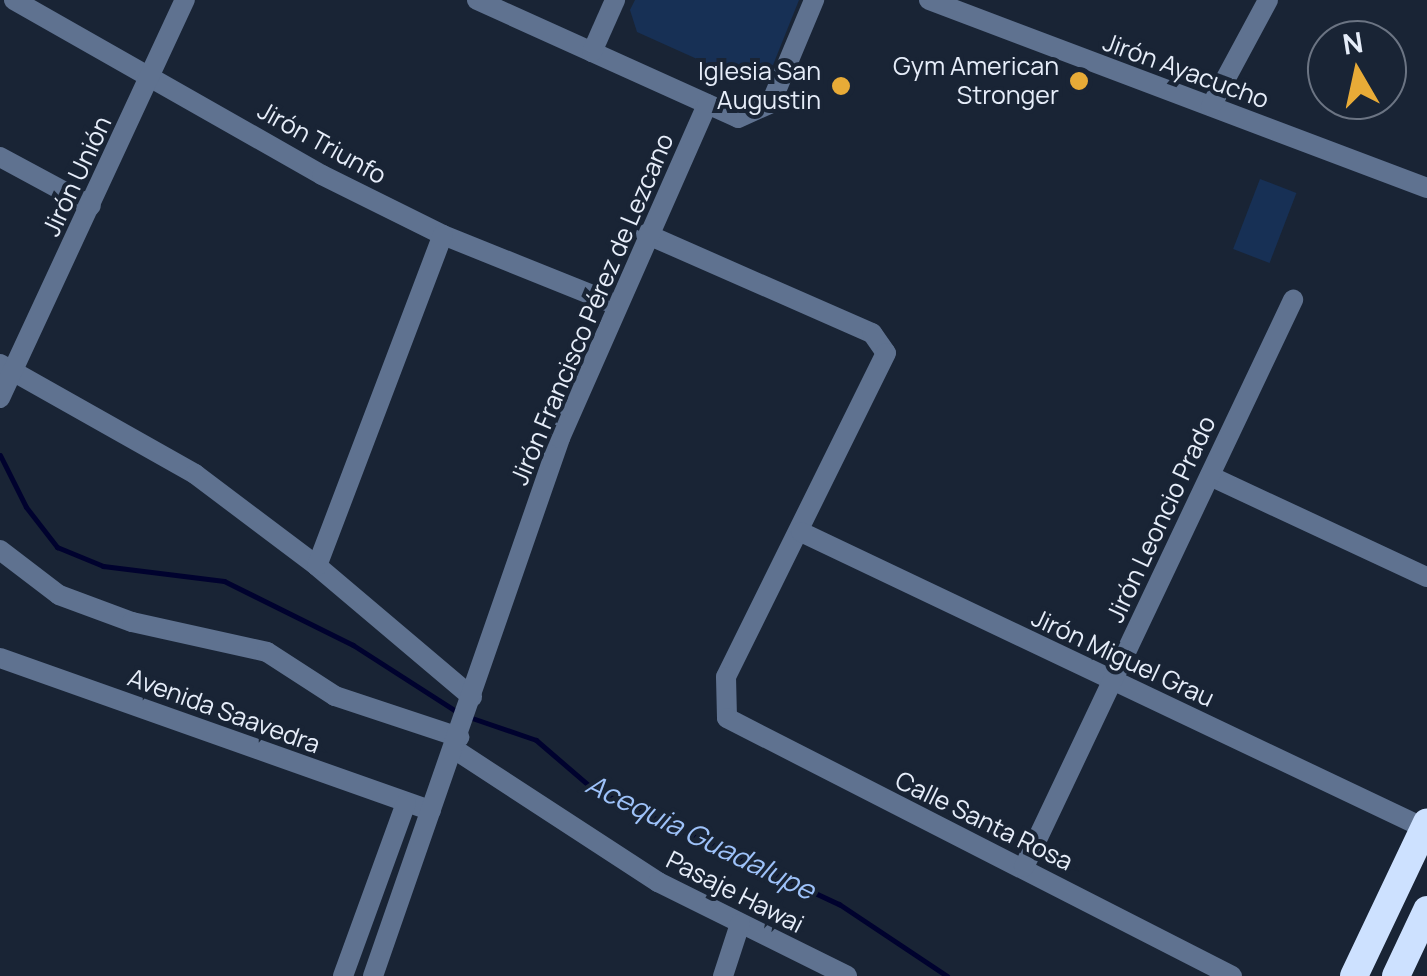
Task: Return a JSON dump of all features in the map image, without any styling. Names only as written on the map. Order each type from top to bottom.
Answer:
[{"type":"highway","points":[[1354,976],[1426,825]]},
{"type":"highway","points":[[1396,976],[1427,911]]},
{"type":"street","name":"Jirón Triunfo","points":[[14,0],[322,175],[443,234],[617,305]]},
{"type":"street","name":"Jirón Unión","points":[[0,398],[7,368],[90,206],[185,0]]},
{"type":"street","points":[[477,0],[738,118],[772,102],[814,0]]},
{"type":"street","points":[[592,52],[615,0]]},
{"type":"street","name":"Jirón Ayacucho","points":[[928,0],[1427,188]]},
{"type":"street","points":[[1210,106],[1268,0]]},
{"type":"street","name":"Jirón Francisco Pérez de Lezcano","points":[[374,976],[560,438],[706,104]]},
{"type":"street","points":[[0,157],[90,206]]},
{"type":"street","points":[[317,566],[443,234]]},
{"type":"street","points":[[646,234],[882,342],[884,365],[801,532]]},
{"type":"street","name":"Jirón Leoncio Prado","points":[[1024,867],[1292,300]]},
{"type":"street","points":[[7,368],[195,474],[317,566],[464,722]]},
{"type":"street","points":[[1210,476],[1427,577]]},
{"type":"street","name":"Jirón Miguel Grau","points":[[801,532],[1426,825]]},
{"type":"street","name":"Calle Santa Rosa","points":[[801,532],[726,677],[722,704],[741,730],[1024,867],[1232,976]]},
{"type":"street","points":[[0,550],[59,595],[132,622],[267,652],[335,696],[464,722]]},
{"type":"street","name":"Avenida Saavedra","points":[[0,658],[430,810]]},
{"type":"street","name":"Pasaje Hawai","points":[[464,722],[583,837],[740,924],[846,976]]},
{"type":"street","points":[[343,976],[406,803]]},
{"type":"street","points":[[723,976],[740,924]]},
{"type":"shaded area","points":[[635,0],[799,0],[773,65],[746,81],[637,32],[630,10]]},
{"type":"shaded area","points":[[1260,179],[1296,193],[1270,263],[1233,249]]},
{"type":"waterway","name":"Acequia Guadalupe","points":[[0,455],[26,507],[57,547],[103,566],[224,581],[353,645],[459,713]]},
{"type":"waterway","name":"Acequia Guadalupe","points":[[469,717],[536,740],[593,789],[839,904],[947,976]]},
{"type":"place","name":"Gym American Stronger","points":[[1079,81]]},
{"type":"place","name":"Iglesia San Augustin","points":[[841,86]]}]
